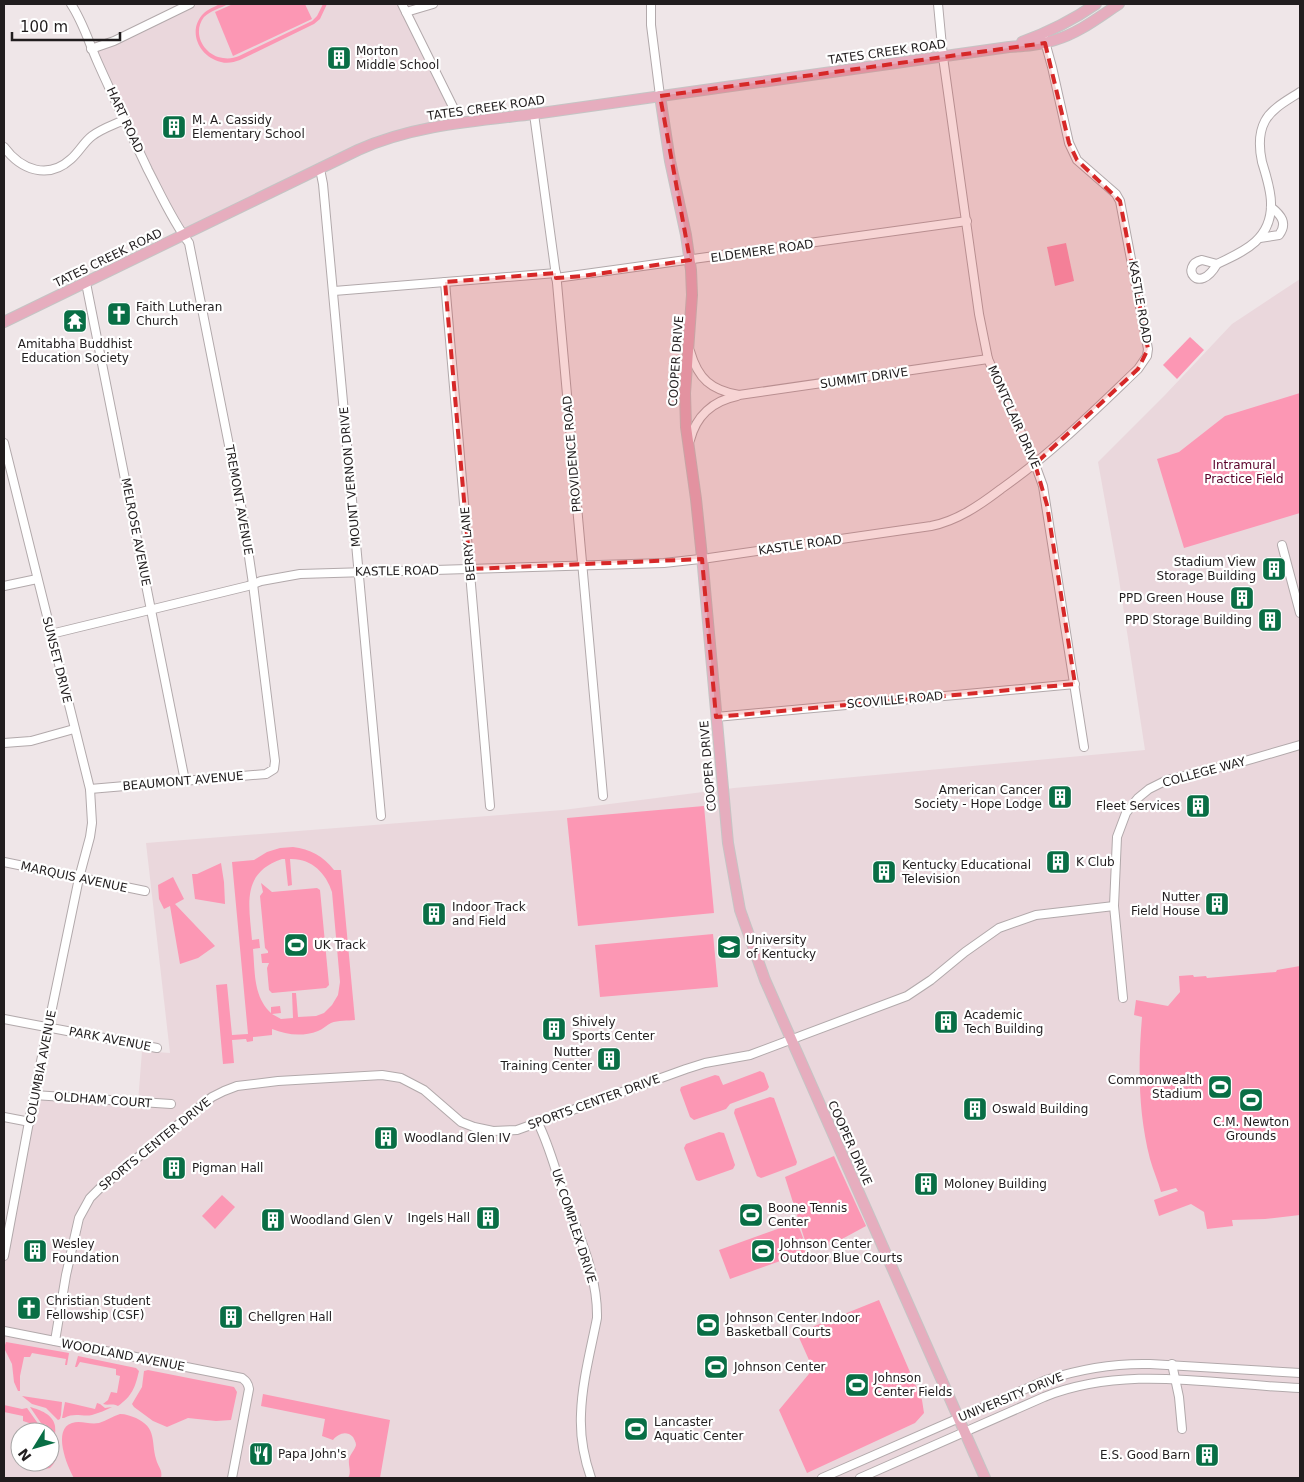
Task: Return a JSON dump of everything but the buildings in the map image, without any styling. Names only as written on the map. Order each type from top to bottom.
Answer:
[{"type":"main road","name":"TATES CREEK ROAD","points":[[1044,39],[1096,4]]},
{"type":"main road","name":"TATES CREEK ROAD","points":[[4,322],[372,144],[396,136],[461,123],[943,57],[1009,47],[1044,39],[1057,40],[1092,22],[1119,4]]},
{"type":"main road","name":"COOPER DRIVE","points":[[660,96],[690,260],[692,295],[685,408],[702,558],[728,843],[736,892],[764,980],[986,1478]]},
{"type":"street","name":"HART ROAD","points":[[71,4],[124,120],[164,203],[182,235]]},
{"type":"street","points":[[92,49],[190,4]]},
{"type":"street","points":[[402,4],[461,123]]},
{"type":"street","points":[[406,12],[433,4]]},
{"type":"street","name":"COOPER DRIVE","points":[[651,4],[651,25],[660,96]]},
{"type":"street","name":"MONTCLAIR DRIVE","points":[[938,4],[943,57],[979,314],[988,359],[1043,486],[1084,746]]},
{"type":"street","name":"KASTLE ROAD","points":[[51,634],[300,574],[664,563],[937,525],[956,518],[986,500],[1035,464],[1067,437],[1138,369],[1147,356],[1148,349],[1120,201],[1116,194],[1078,160],[1069,143],[1044,39]]},
{"type":"street","points":[[1217,264],[1244,250],[1265,232],[1271,207],[1260,146],[1261,134],[1266,120],[1272,112],[1300,92]]},
{"type":"street","name":"PROVIDENCE ROAD","points":[[534,114],[556,276],[603,796]]},
{"type":"street","points":[[4,147],[12,158],[24,166],[39,170],[54,170],[69,161],[91,136],[124,120]]},
{"type":"street","name":"MOUNT VERNON DRIVE","points":[[320,169],[334,291],[381,816]]},
{"type":"street","points":[[1260,238],[1279,235],[1283,230],[1284,223],[1280,215],[1271,207]]},
{"type":"street","name":"ELDEMERE ROAD","points":[[334,291],[556,276],[690,260],[966,221]]},
{"type":"street","name":"TREMONT AVENUE","points":[[182,235],[188,242],[243,516],[276,760],[274,769]]},
{"type":"street","name":"BERRY LANE","points":[[445,282],[490,806]]},
{"type":"street","name":"MELROSE AVENUE","points":[[86,283],[185,781]]},
{"type":"street","name":"SUMMIT DRIVE","points":[[689,347],[696,368],[706,382],[722,391],[739,395]]},
{"type":"street","name":"SUMMIT DRIVE","points":[[688,446],[692,431],[706,410],[725,399],[739,395],[988,359]]},
{"type":"street","name":"SUNSET DRIVE","points":[[4,443],[90,789],[92,830],[79,878]]},
{"type":"street","points":[[1282,545],[1300,613]]},
{"type":"street","points":[[4,586],[37,578]]},
{"type":"street","name":"SCOVILLE ROAD","points":[[716,717],[1075,684]]},
{"type":"street","points":[[4,743],[30,741],[74,729]]},
{"type":"street","name":"COLLEGE WAY","points":[[1123,998],[1114,906],[1117,836],[1126,813],[1149,788],[1167,780],[1300,745]]},
{"type":"street","name":"BEAUMONT AVENUE","points":[[90,789],[266,774],[274,769]]},
{"type":"street","name":"MARQUIS AVENUE","points":[[4,862],[145,891]]},
{"type":"street","name":"COLUMBIA AVENUE","points":[[4,1256],[34,1095],[79,878]]},
{"type":"street","name":"SPORTS CENTER DRIVE","points":[[55,1341],[66,1275],[79,1218],[90,1198],[185,1118],[212,1097],[224,1091],[237,1086],[278,1081],[382,1075],[401,1078],[424,1090],[461,1122],[493,1131],[518,1130],[686,1068],[750,1055],[907,996],[999,928],[1036,915],[1114,906]]},
{"type":"street","name":"PARK AVENUE","points":[[4,1019],[157,1048]]},
{"type":"street","name":"OLDHAM COURT","points":[[34,1095],[171,1104]]},
{"type":"street","points":[[4,1117],[30,1122]]},
{"type":"street","name":"UK COMPLEX DRIVE","points":[[538,1123],[584,1250],[593,1282],[597,1307],[597,1318],[580,1414],[582,1442],[591,1478]]},
{"type":"street","name":"WOODLAND AVENUE","points":[[4,1331],[242,1378],[247,1382],[249,1389],[232,1478]]},
{"type":"street","name":"UNIVERSITY DRIVE","points":[[822,1478],[1046,1380],[1082,1369],[1130,1363],[1300,1373]]},
{"type":"street","points":[[1172,1364],[1179,1397],[1182,1429]]},
{"type":"street","name":"UNIVERSITY DRIVE","points":[[860,1478],[1068,1388],[1128,1378],[1300,1388]]},
{"type":"highlighted area","points":[[1045,43],[1069,143],[1077,160],[1120,201],[1148,349],[1138,369],[1035,464],[1047,505],[1075,684],[716,717],[702,559],[470,569],[445,282],[556,273],[556,278],[583,276],[690,260],[660,96]]},
{"type":"shaded area","points":[[190,4],[402,4],[461,123],[396,136],[182,235],[91,49]]},
{"type":"shaded area","name":"University of Kentucky","points":[[1300,279],[1300,1478],[4,1478],[4,1255],[34,1095],[138,1102],[142,1051],[170,1053],[146,843],[563,810],[734,788],[1145,750],[1118,573],[1098,462],[1232,324]]},
{"type":"green space","points":[[220,4],[228,4],[204,17],[200,24],[200,37],[206,49],[211,53],[223,58],[233,58],[312,21],[323,4],[327,4],[320,19],[314,24],[240,60],[226,63],[207,55],[201,49],[196,35],[198,21],[203,14]]},
{"type":"green space","points":[[233,4],[305,4],[312,19],[233,56],[215,12]]},
{"type":"green space","points":[[1066,243],[1074,281],[1055,286],[1047,247]]},
{"type":"green space","points":[[1190,337],[1204,350],[1177,379],[1163,365]]},
{"type":"green space","name":"Intramural Practice Field","points":[[1300,393],[1300,513],[1184,548],[1157,459],[1179,452],[1225,416]]},
{"type":"green space","points":[[704,806],[714,913],[578,926],[567,818]]},
{"type":"green space","points":[[293,847],[305,849],[321,857],[334,870],[341,870],[355,1020],[334,1022],[318,1031],[300,1035],[283,1033],[272,1029],[272,1035],[253,1037],[253,1041],[247,1042],[246,1039],[232,1040],[234,1063],[223,1064],[216,985],[227,984],[232,1035],[248,1034],[232,862],[254,860],[267,852]],"holes":[[[285,859],[288,886],[292,885],[290,859],[298,859],[311,864],[322,873],[329,885],[332,892],[340,982],[338,995],[324,1013],[316,1016],[298,1017],[296,993],[292,993],[293,1018],[281,1019],[272,1014],[281,1013],[280,1006],[271,1007],[271,1013],[265,1006],[258,991],[253,949],[260,948],[259,939],[252,940],[249,902],[250,891],[260,872],[269,865]]]},
{"type":"green space","points":[[221,863],[225,904],[195,899],[192,874],[197,874]]},
{"type":"green space","points":[[173,877],[184,899],[175,904],[215,946],[198,958],[180,964],[170,906],[164,909],[159,899],[158,885]]},
{"type":"green space","points":[[261,883],[272,892],[317,888],[320,890],[329,985],[326,988],[272,993],[269,990],[267,968],[269,963],[262,963],[261,954],[268,953],[268,951],[265,948],[260,896],[263,892]]},
{"type":"green space","points":[[713,934],[718,987],[600,997],[595,945]]},
{"type":"green space","name":"Commonwealth Stadium","points":[[1300,966],[1300,1215],[1232,1220],[1233,1226],[1207,1229],[1204,1212],[1191,1204],[1159,1216],[1154,1200],[1178,1191],[1176,1188],[1161,1192],[1146,1141],[1140,1088],[1142,1017],[1134,1015],[1136,1000],[1168,1006],[1180,992],[1179,976],[1193,975],[1194,977],[1206,976],[1207,978],[1276,972],[1277,970]]},
{"type":"green space","points":[[760,1071],[764,1073],[769,1087],[767,1090],[730,1104],[726,1109],[694,1120],[690,1117],[680,1090],[681,1087],[715,1075],[719,1076],[723,1085]]},
{"type":"green space","points":[[770,1097],[774,1098],[797,1162],[796,1165],[761,1178],[757,1176],[734,1113],[735,1109]]},
{"type":"green space","points":[[719,1132],[724,1133],[735,1165],[733,1169],[699,1181],[696,1180],[684,1148],[686,1144]]},
{"type":"green space","points":[[834,1156],[866,1226],[831,1245],[808,1250],[785,1177]]},
{"type":"green space","points":[[222,1195],[235,1207],[215,1229],[202,1216]]},
{"type":"green space","name":"Johnson Center Outdoor Blue Courts","points":[[797,1222],[808,1251],[730,1279],[719,1250]]},
{"type":"green space","name":"Johnson Center Fields","points":[[879,1300],[922,1400],[924,1413],[915,1423],[807,1473],[779,1410],[813,1369],[797,1333]]},
{"type":"green space","points":[[6,1342],[69,1353],[67,1365],[65,1365],[66,1359],[32,1353],[30,1357],[24,1357],[20,1376],[20,1391],[18,1391],[14,1382],[12,1364],[4,1348]]},
{"type":"green space","points":[[78,1356],[136,1368],[139,1371],[130,1395],[118,1406],[103,1404],[108,1400],[111,1392],[117,1393],[120,1376],[116,1375],[116,1369],[80,1362],[75,1367]]},
{"type":"green space","points":[[148,1370],[234,1387],[237,1392],[231,1420],[216,1421],[188,1418],[167,1427],[153,1421],[132,1404],[142,1387],[144,1371]]},
{"type":"green space","points":[[263,1394],[390,1420],[380,1478],[348,1478],[350,1473],[349,1459],[356,1445],[353,1437],[348,1434],[342,1434],[333,1440],[322,1436],[325,1419],[261,1406]]},
{"type":"green space","points":[[22,1396],[62,1402],[60,1419],[58,1420],[46,1408],[32,1404]]},
{"type":"green space","points":[[65,1402],[95,1409],[97,1403],[105,1408],[112,1407],[92,1415],[72,1415],[62,1418]]},
{"type":"green space","points":[[4,1405],[22,1409],[27,1408],[37,1422],[26,1422],[23,1421],[23,1416],[4,1412]]},
{"type":"green space","points":[[30,1407],[42,1411],[52,1418],[54,1422],[40,1422]]},
{"type":"green space","points":[[120,1414],[136,1418],[147,1426],[152,1436],[161,1478],[74,1478],[63,1448],[63,1432],[66,1427],[75,1422],[99,1423]]},
{"type":"place","name":"Morton Middle School","points":[[339,58]]},
{"type":"place","name":"M. A. Cassidy Elementary School","points":[[174,127]]},
{"type":"place","name":"Faith Lutheran Church","points":[[119,314]]},
{"type":"place","name":"Amitabha Buddhist Education Society","points":[[75,321]]},
{"type":"place","name":"Stadium View Storage Building","points":[[1274,569]]},
{"type":"place","name":"PPD Green House","points":[[1242,598]]},
{"type":"place","name":"PPD Storage Building","points":[[1270,620]]},
{"type":"place","name":"American Cancer Society - Hope Lodge","points":[[1060,797]]},
{"type":"place","name":"Fleet Services","points":[[1198,806]]},
{"type":"place","name":"K Club","points":[[1058,862]]},
{"type":"place","name":"Kentucky Educational Television","points":[[884,872]]},
{"type":"place","name":"Nutter Field House","points":[[1217,904]]},
{"type":"place","name":"Indoor Track and Field","points":[[434,914]]},
{"type":"place","name":"UK Track","points":[[296,945]]},
{"type":"place","name":"University of Kentucky","points":[[729,947]]},
{"type":"place","name":"Academic Tech Building","points":[[946,1022]]},
{"type":"place","name":"Shively Sports Center","points":[[554,1029]]},
{"type":"place","name":"Nutter Training Center","points":[[609,1059]]},
{"type":"place","name":"Commonwealth Stadium","points":[[1220,1087]]},
{"type":"place","name":"C.M. Newton Grounds","points":[[1251,1100]]},
{"type":"place","name":"Oswald Building","points":[[975,1109]]},
{"type":"place","name":"Woodland Glen IV","points":[[386,1138]]},
{"type":"place","name":"Pigman Hall","points":[[174,1168]]},
{"type":"place","name":"Moloney Building","points":[[926,1184]]},
{"type":"place","name":"Boone Tennis Center","points":[[751,1215]]},
{"type":"place","name":"Ingels Hall","points":[[488,1218]]},
{"type":"place","name":"Woodland Glen V","points":[[273,1220]]},
{"type":"place","name":"Wesley Foundation","points":[[35,1251]]},
{"type":"place","name":"Johnson Center Outdoor Blue Courts","points":[[763,1251]]},
{"type":"place","name":"Christian Student Fellowship (CSF)","points":[[29,1308]]},
{"type":"place","name":"Chellgren Hall","points":[[231,1317]]},
{"type":"place","name":"Johnson Center Indoor Basketball Courts","points":[[708,1325]]},
{"type":"place","name":"Johnson Center","points":[[716,1367]]},
{"type":"place","name":"Johnson Center Fields","points":[[857,1385]]},
{"type":"place","name":"Lancaster Aquatic Center","points":[[636,1429]]},
{"type":"place","name":"Papa John's","points":[[261,1454]]},
{"type":"place","name":"E.S. Good Barn","points":[[1207,1455]]}]
